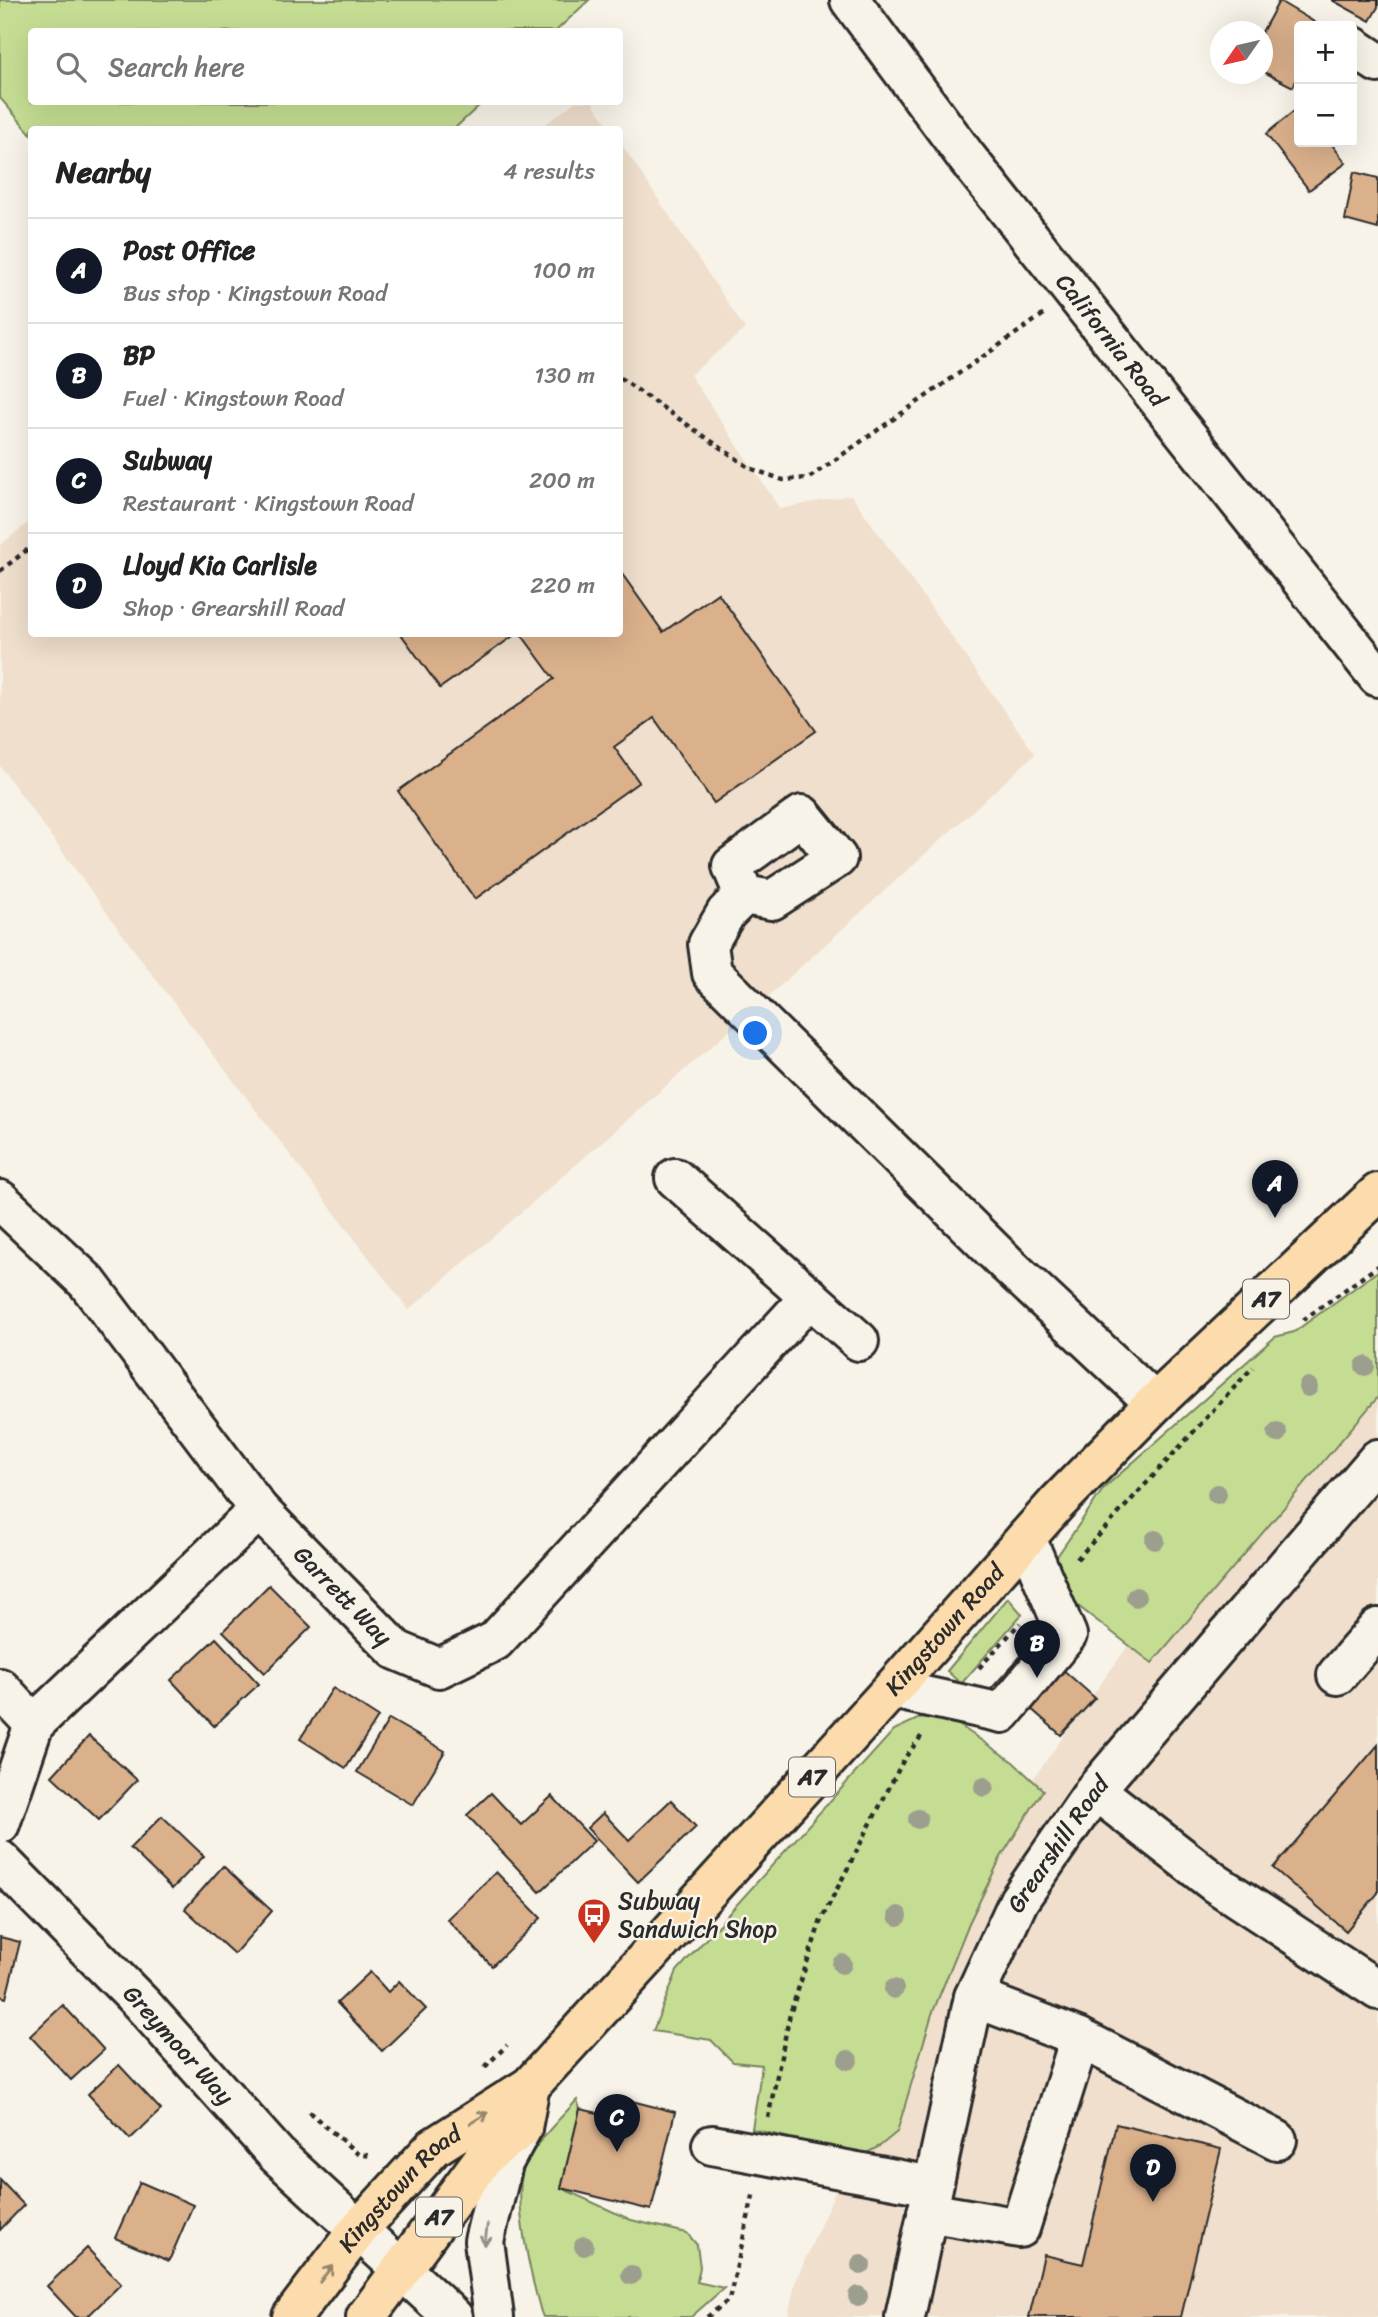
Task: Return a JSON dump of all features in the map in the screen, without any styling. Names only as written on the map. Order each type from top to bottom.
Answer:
[{"type":"main road","name":"Kingstown Road","points":[[292,2317],[358,2230],[434,2147],[530,2086],[1026,1538],[1155,1403],[1378,1193]]},
{"type":"main road","points":[[522,2128],[530,2086]]},
{"type":"main road","name":"Kingstown Road","points":[[366,2317],[400,2267],[486,2155],[522,2128]]},
{"type":"street","name":"California Road","points":[[850,0],[967,158],[1378,677]]},
{"type":"street","points":[[1357,49],[1378,63]]},
{"type":"street","points":[[744,895],[726,914],[708,944],[712,973],[1008,1265],[1155,1403]]},
{"type":"street","points":[[675,1178],[859,1341]]},
{"type":"street","name":"Garrett Way","points":[[0,1200],[87,1282],[259,1510],[397,1650],[439,1668],[495,1641],[810,1297]]},
{"type":"street","name":"Grearshill Road","points":[[905,2317],[974,1997],[1019,1900],[1095,1790],[1373,1476]]},
{"type":"street","points":[[0,1824],[34,1724],[259,1510]]},
{"type":"street","points":[[892,1689],[1002,1713],[1067,1635],[1026,1538]]},
{"type":"street","points":[[1337,1675],[1378,1628]]},
{"type":"street","points":[[0,1688],[34,1724]]},
{"type":"street","points":[[1095,1790],[1215,1883],[1378,1990]]},
{"type":"street","name":"Greymoor Way","points":[[0,1860],[142,2004],[277,2155],[453,2317]]},
{"type":"street","points":[[974,1997],[1080,2038],[1277,2140]]},
{"type":"street","points":[[712,2144],[761,2154],[929,2199],[1020,2228],[1080,2038]]},
{"type":"street","points":[[494,2317],[484,2241],[503,2163],[522,2128]]},
{"type":"path","points":[[623,380],[750,468],[783,480],[809,478],[1074,293]]},
{"type":"path","points":[[0,571],[28,549]]},
{"type":"path","points":[[707,2317],[729,2301],[761,2154]]},
{"type":"shaded area","points":[[571,105],[594,105],[609,126],[543,126]]},
{"type":"shaded area","points":[[623,146],[745,329],[690,375],[780,509],[851,495],[1035,754],[752,1011],[409,1310],[145,965],[0,766],[0,545],[28,523],[28,637],[623,637]]},
{"type":"shaded area","points":[[1378,1321],[1378,2317],[788,2317],[795,2283],[989,1841],[1214,1525]]},
{"type":"green space","points":[[0,0],[589,0],[559,28],[28,28],[28,105],[480,105],[457,126],[28,126],[28,131],[0,98]]},
{"type":"green space","points":[[1378,1271],[1378,1397],[1152,1663],[1078,1606],[1047,1571],[1104,1488],[1275,1337],[1294,1332]]},
{"type":"green space","points":[[1008,1598],[1022,1614],[961,1684],[947,1671]]},
{"type":"green space","points":[[937,1710],[1013,1762],[1043,1790],[1001,1857],[969,1923],[932,2014],[897,2132],[863,2155],[752,2129],[762,2065],[733,2062],[711,2040],[653,2031],[677,1971],[894,1730]]},
{"type":"green space","points":[[577,2100],[580,2109],[561,2188],[631,2220],[687,2233],[697,2245],[700,2267],[697,2282],[724,2288],[691,2317],[543,2317],[525,2240],[520,2200],[521,2182],[524,2168],[534,2149]]},
{"type":"building","points":[[1332,0],[1378,0],[1378,7],[1370,21]]},
{"type":"building","points":[[1279,1],[1313,21],[1294,21],[1293,87],[1273,77],[1273,21],[1268,21]]},
{"type":"building","points":[[1294,111],[1294,147],[1334,147],[1346,163],[1309,190],[1266,134]]},
{"type":"building","points":[[1354,172],[1378,178],[1378,229],[1345,220]]},
{"type":"building","points":[[623,575],[663,632],[718,593],[816,731],[714,803],[654,718],[614,747],[639,782],[475,899],[398,791],[554,679],[523,637],[623,637]]},
{"type":"building","points":[[403,637],[512,637],[440,688]]},
{"type":"building","points":[[269,1585],[311,1627],[265,1673],[223,1631]]},
{"type":"building","points":[[216,1638],[259,1684],[214,1726],[171,1680]]},
{"type":"building","points":[[1037,1638],[1065,1663],[1061,1668],[1095,1698],[1061,1735],[1029,1707],[1021,1716],[991,1689]]},
{"type":"building","points":[[333,1688],[378,1717],[346,1768],[300,1739]]},
{"type":"building","points":[[389,1719],[445,1751],[413,1805],[357,1772]]},
{"type":"building","points":[[89,1736],[137,1780],[99,1820],[52,1776]]},
{"type":"building","points":[[1378,1745],[1378,1893],[1346,1931],[1273,1868]]},
{"type":"building","points":[[491,1793],[521,1825],[552,1796],[594,1841],[540,1892],[467,1815]]},
{"type":"building","points":[[671,1800],[696,1827],[638,1882],[587,1828],[603,1813],[629,1840]]},
{"type":"building","points":[[162,1816],[204,1856],[172,1889],[130,1848]]},
{"type":"building","points":[[223,1866],[272,1911],[234,1954],[185,1909]]},
{"type":"building","points":[[496,1872],[541,1918],[492,1966],[447,1919]]},
{"type":"building","points":[[0,1937],[20,1942],[6,1998],[0,1996]]},
{"type":"building","points":[[370,1972],[388,1992],[399,1981],[426,2009],[382,2051],[337,2003]]},
{"type":"building","points":[[63,2005],[104,2050],[71,2080],[30,2036]]},
{"type":"building","points":[[119,2065],[161,2110],[130,2139],[88,2094]]},
{"type":"building","points":[[616,2097],[675,2112],[651,2210],[561,2188],[580,2109],[612,2116]]},
{"type":"building","points":[[1116,2124],[1221,2149],[1181,2317],[1029,2317],[1044,2255],[1083,2264]]},
{"type":"building","points":[[0,2180],[24,2205],[0,2230]]},
{"type":"building","points":[[140,2182],[193,2205],[169,2261],[115,2238]]},
{"type":"building","points":[[87,2248],[121,2284],[87,2317],[76,2317],[47,2286]]},
{"type":"place","name":"Post Office","points":[[1275,1218]]},
{"type":"place","name":"BP","points":[[1037,1678]]},
{"type":"place","name":"Subway Sandwich Shop","points":[[594,1945]]},
{"type":"place","name":"Subway","points":[[617,2152]]},
{"type":"place","name":"Lloyd Kia Carlisle","points":[[1153,2202]]}]
